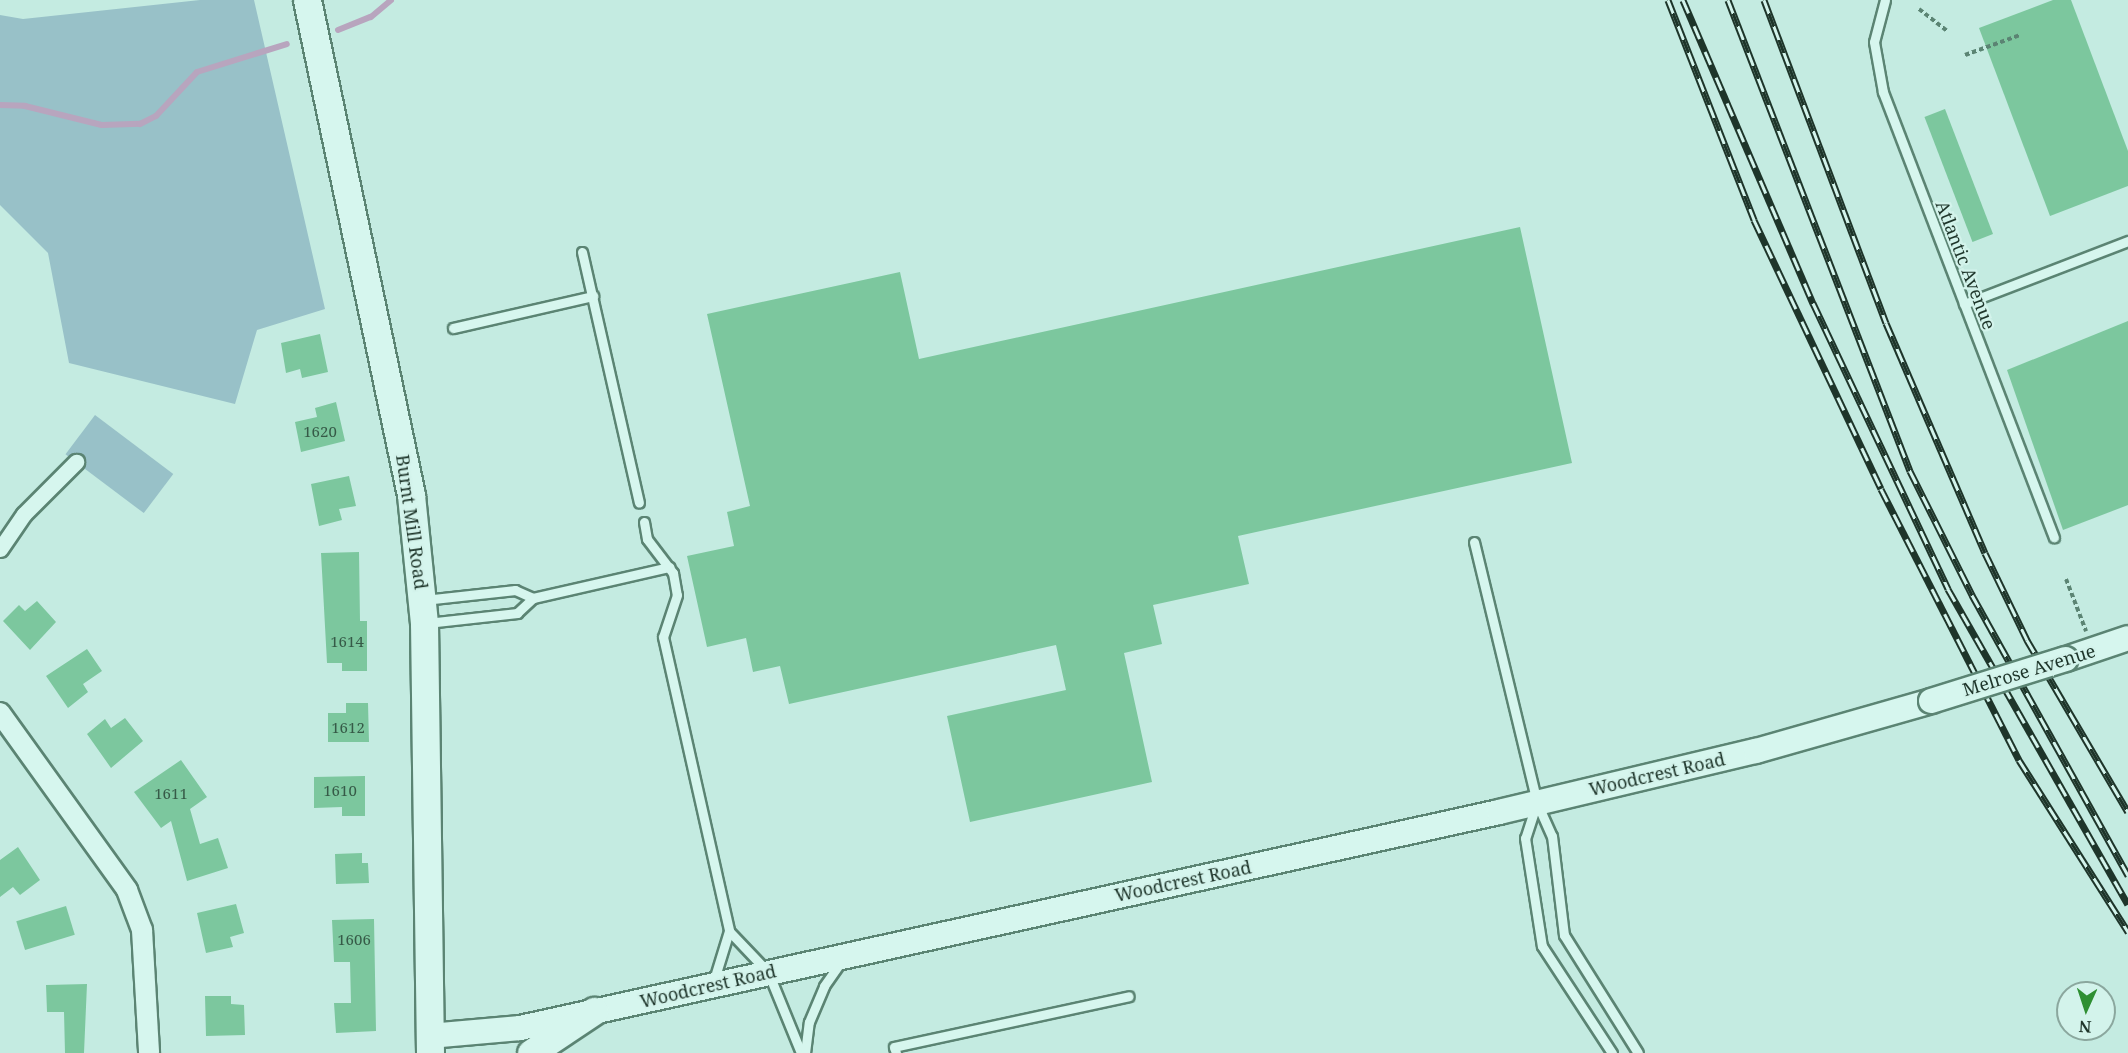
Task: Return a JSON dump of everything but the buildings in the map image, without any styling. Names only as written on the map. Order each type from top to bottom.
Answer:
[{"type":"main road","name":"Burnt Mill Road","points":[[307,0],[411,495],[423,611],[430,1045]]},
{"type":"main road","points":[[531,1053],[594,1011]]},
{"type":"street","points":[[0,549],[24,514],[76,462]]},
{"type":"street","name":"Melrose Avenue","points":[[1931,700],[2128,638]]},
{"type":"street","name":"Woodcrest Road","points":[[430,1045],[520,1028],[1537,803],[1756,751],[1931,700]]},
{"type":"street","points":[[0,712],[127,890],[142,930],[149,1053]]},
{"type":"lane","name":"Atlantic Avenue","points":[[1885,0],[1874,42],[1883,92],[2054,537]]},
{"type":"lane","points":[[1964,304],[2128,241]]},
{"type":"lane","points":[[582,252],[639,503]]},
{"type":"lane","points":[[453,328],[593,296]]},
{"type":"lane","points":[[644,522],[647,538],[670,567],[677,595],[663,637],[729,931],[712,984]]},
{"type":"lane","points":[[1474,542],[1537,803],[1552,836],[1564,935],[1638,1053]]},
{"type":"lane","points":[[423,611],[517,613],[534,598],[670,567]]},
{"type":"lane","points":[[423,611],[515,590],[534,598]]},
{"type":"lane","points":[[1537,803],[1525,838],[1542,946],[1612,1053]]},
{"type":"lane","points":[[729,931],[768,972],[803,1053]]},
{"type":"lane","points":[[803,1053],[809,1022],[824,986],[846,955]]},
{"type":"lane","points":[[896,1053],[894,1047],[1129,996]]},
{"type":"path","points":[[1919,9],[1947,31]]},
{"type":"path","points":[[1965,55],[2020,35]]},
{"type":"path","points":[[2067,579],[2087,632]]},
{"type":"shaded area","points":[[200,0],[254,0],[325,309],[257,330],[235,404],[69,363],[48,253],[0,205],[0,15],[23,19]]},
{"type":"shaded area","points":[[95,415],[173,474],[144,513],[66,454]]},
{"type":"waterway","points":[[338,30],[371,17],[391,0]]},
{"type":"waterway","points":[[0,105],[25,106],[102,125],[140,124],[156,116],[197,72],[287,44]]},
{"type":"railway","points":[[1668,0],[1754,220],[1881,489],[2019,760],[2128,932]]},
{"type":"railway","points":[[1683,0],[1813,303],[1948,589],[2128,904]]},
{"type":"railway","points":[[1728,0],[1910,471],[1972,595],[2128,875]]},
{"type":"railway","points":[[1764,0],[1886,323],[1985,553],[2027,640],[2128,812]]}]
